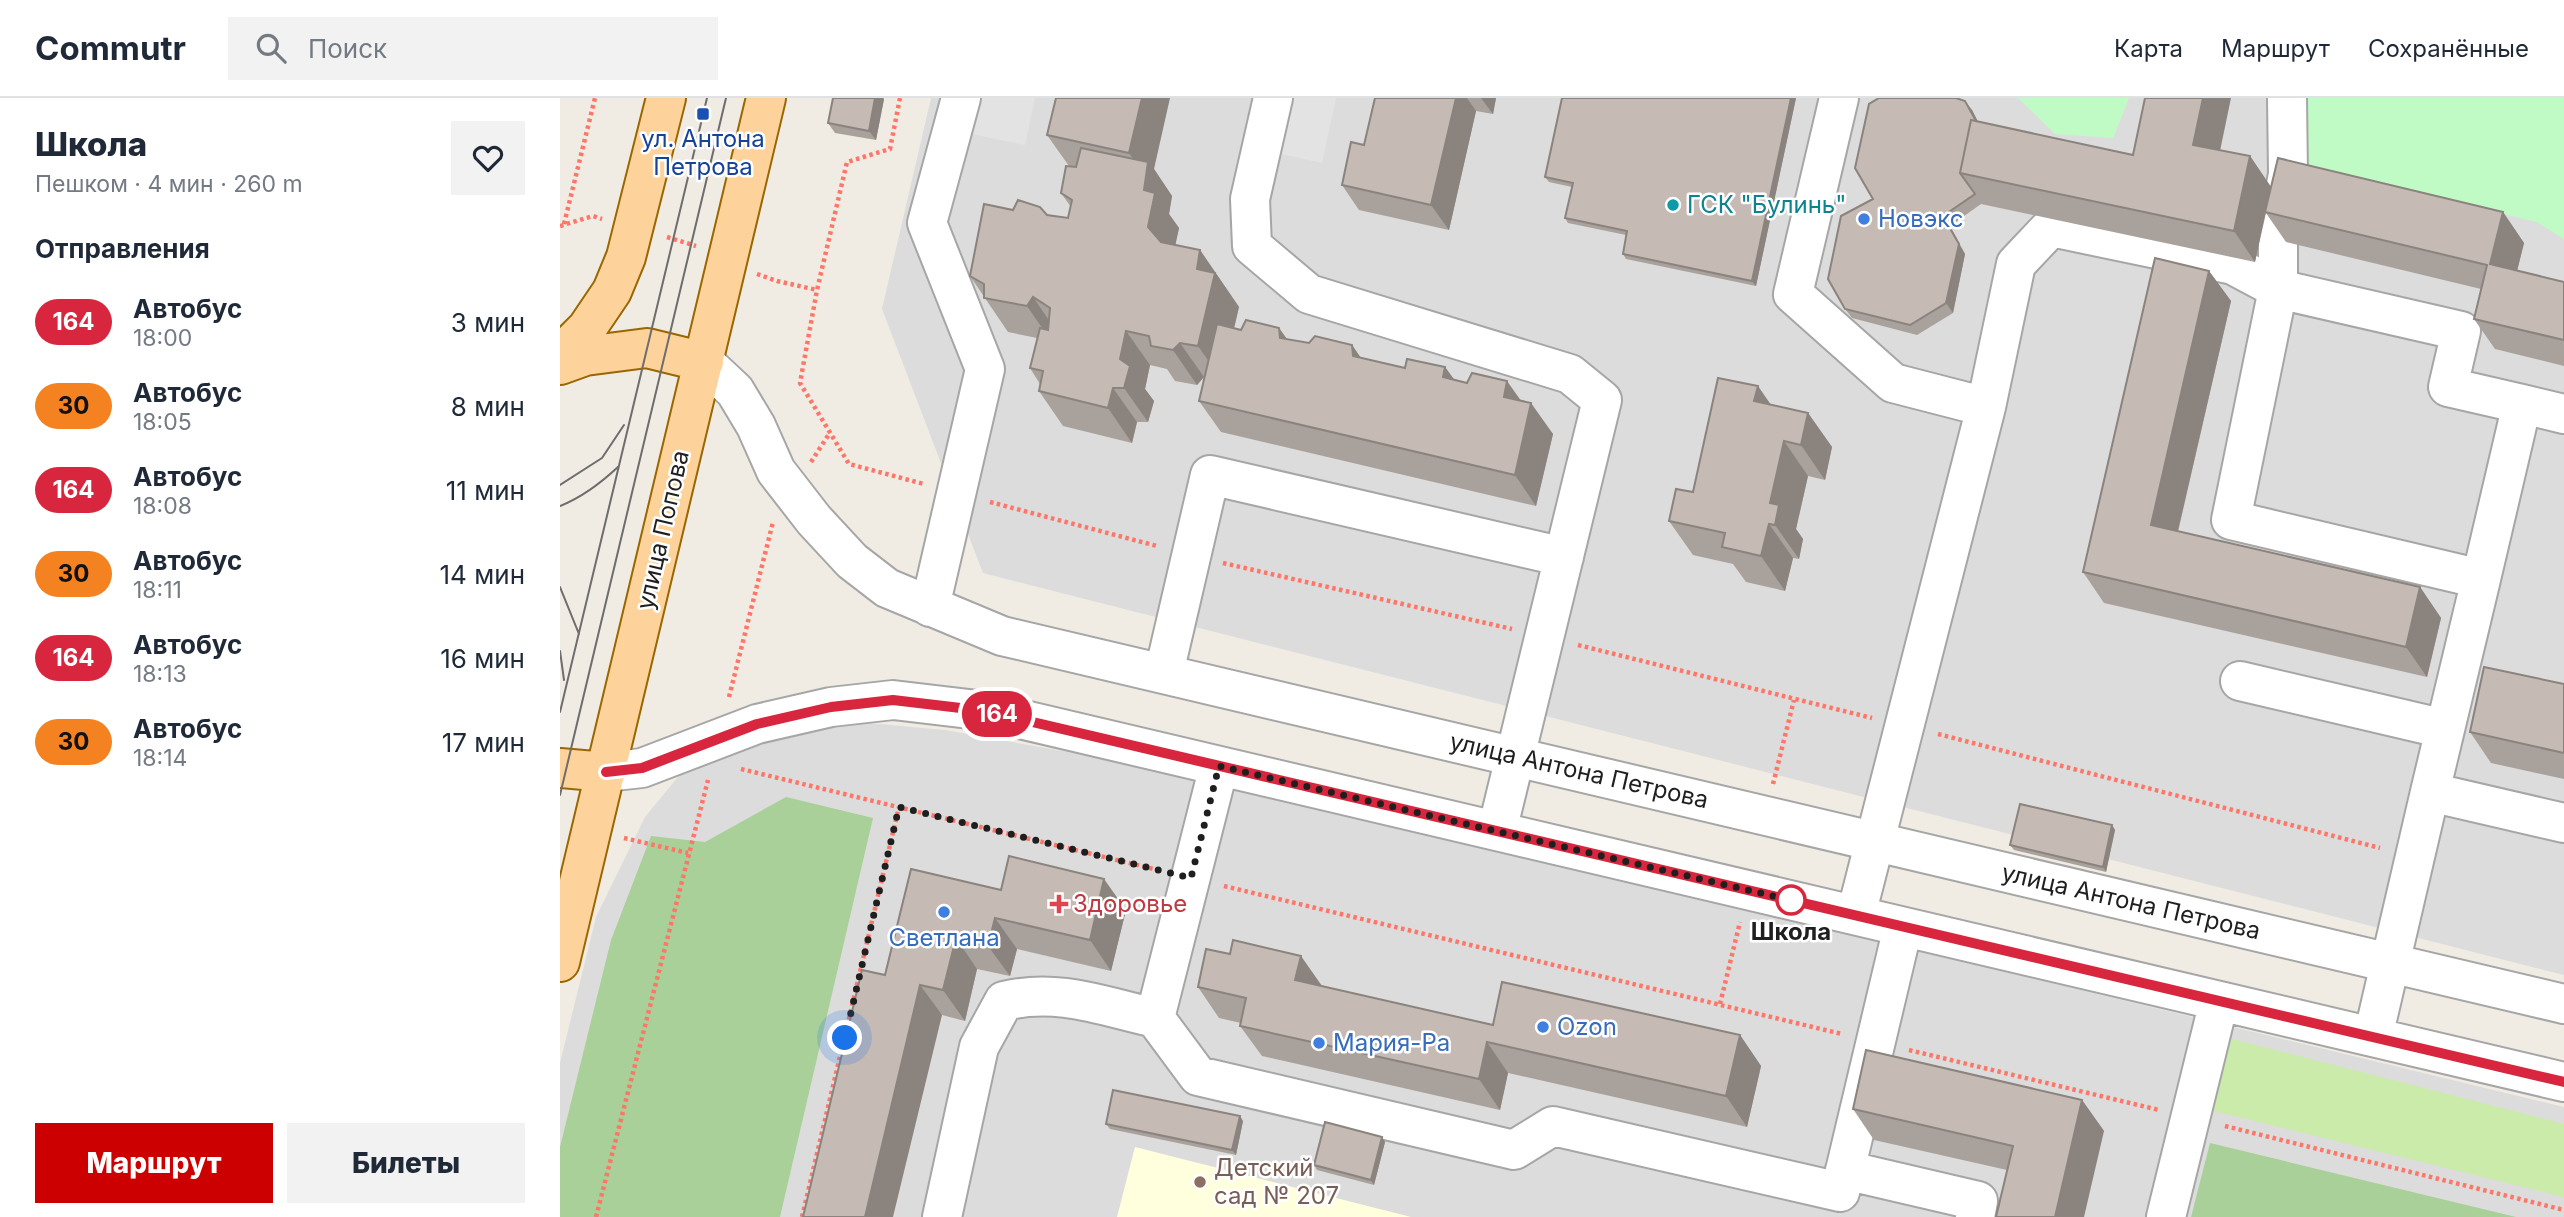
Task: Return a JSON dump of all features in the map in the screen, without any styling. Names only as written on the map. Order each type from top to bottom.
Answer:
[{"type":"main road","points":[[560,355],[587,328],[612,291],[626,257],[666,98]]},
{"type":"main road","name":"улица Попова","points":[[560,962],[766,98]]},
{"type":"main road","points":[[560,365],[585,356],[647,348],[704,362]]},
{"type":"main road","points":[[560,768],[606,772]]},
{"type":"street","points":[[930,607],[985,369],[927,223],[961,98]]},
{"type":"street","points":[[1273,98],[1250,199],[1252,246],[1309,294],[1570,374],[1602,400],[1497,831]]},
{"type":"street","points":[[1839,98],[1793,294],[1881,393],[1986,407]]},
{"type":"street","points":[[2287,98],[2288,174],[2278,228],[2278,289],[2231,520],[2481,579]]},
{"type":"street","points":[[1856,915],[1986,407],[2016,264],[2051,227],[2234,265],[2278,289],[2461,331],[2448,387],[2564,414]]},
{"type":"street","name":"улица Антона Петрова","points":[[704,362],[735,391],[756,426],[776,471],[814,520],[852,561],[887,588],[1002,636],[2564,1004]]},
{"type":"street","points":[[2373,1037],[2522,404]]},
{"type":"street","points":[[1164,673],[1210,475],[1564,557]]},
{"type":"street","points":[[2240,681],[2445,729]]},
{"type":"street","points":[[606,772],[728,753],[757,724],[831,707],[893,700],[986,711],[2564,1082]]},
{"type":"street","points":[[1155,1018],[1219,766]]},
{"type":"street","points":[[2430,792],[2564,823]]},
{"type":"street","points":[[942,1217],[979,1047],[1004,1001],[1027,996],[1058,996],[1155,1018],[1198,1076],[1514,1150],[1553,1126],[1840,1192],[1903,927]]},
{"type":"street","points":[[2166,1217],[2219,1001]]},
{"type":"street","points":[[1845,1170],[1979,1201],[1975,1217]]},
{"type":"path","points":[[560,226],[564,224],[595,98]]},
{"type":"path","points":[[817,290],[847,162],[890,149],[900,98]]},
{"type":"path","points":[[597,1217],[728,753],[771,525],[829,433]]},
{"type":"path","points":[[728,753],[899,807],[2190,1117],[2564,1210]]},
{"type":"path","points":[[802,1217],[899,807]]},
{"type":"shaded area","points":[[931,98],[2564,98],[2564,975],[983,573],[882,309]]},
{"type":"shaded area","points":[[978,98],[1035,98],[1025,145],[971,134]]},
{"type":"shaded area","points":[[1293,98],[1336,98],[1322,163],[1281,154]]},
{"type":"shaded area","points":[[858,722],[945,730],[1180,772],[2564,1107],[2564,1217],[560,1217],[560,1063],[596,917],[645,817],[682,772],[758,742]]},
{"type":"shaded area","name":"Детский сад № 207","points":[[1135,1147],[1411,1217],[1117,1217]]},
{"type":"green space","points":[[2018,98],[2129,98],[2113,138],[2055,134]]},
{"type":"green space","points":[[2302,98],[2564,98],[2564,239],[2537,222],[2309,168]]},
{"type":"green space","points":[[786,797],[873,818],[780,1217],[560,1217],[560,1147],[611,940],[651,836],[705,842]]},
{"type":"green space","points":[[2228,1038],[2564,1124],[2564,1197],[2205,1109]]},
{"type":"green space","points":[[2210,1143],[2516,1217],[2191,1217]]},
{"type":"building","points":[[833,98],[875,98],[869,131],[828,123]]},
{"type":"building","points":[[1056,98],[1142,98],[1129,153],[1047,135]]},
{"type":"building","points":[[1375,98],[1456,98],[1431,205],[1342,185],[1351,142],[1364,145]]},
{"type":"building","name":"ГСК \"Булинь\"","points":[[1562,98],[1791,98],[1752,281],[1623,254],[1627,231],[1565,218],[1573,183],[1545,177]]},
{"type":"building","points":[[1879,98],[1956,98],[1965,101],[1976,121],[1971,120],[1960,173],[1975,194],[1943,216],[1959,244],[1946,303],[1910,325],[1845,309],[1828,279],[1841,216],[1873,199],[1855,168],[1869,104]]},
{"type":"building","points":[[2145,98],[2203,98],[2193,145],[2250,156],[2234,231],[1960,173],[1971,120],[2133,155]]},
{"type":"building","points":[[1081,148],[1148,162],[1144,190],[1155,193],[1148,227],[1161,242],[1200,250],[1197,269],[1215,273],[1198,346],[1180,343],[1173,350],[1151,346],[1149,336],[1126,331],[1120,359],[1130,366],[1124,388],[1113,388],[1108,408],[1039,391],[1043,371],[1030,368],[1040,328],[1048,330],[1050,308],[1033,297],[1027,306],[984,298],[984,284],[970,276],[984,204],[1013,210],[1018,200],[1040,207],[1047,215],[1068,218],[1072,200],[1061,193],[1066,166],[1076,167]]},
{"type":"building","points":[[2278,158],[2503,212],[2490,264],[2564,282],[2564,340],[2474,319],[2487,265],[2265,212]]},
{"type":"building","points":[[2155,258],[2209,271],[2151,525],[2420,587],[2406,647],[2083,572]]},
{"type":"building","points":[[1246,320],[1279,328],[1280,338],[1309,343],[1315,336],[1352,345],[1353,356],[1405,368],[1407,359],[1445,367],[1443,377],[1467,383],[1472,373],[1507,381],[1504,397],[1531,403],[1515,475],[1199,401],[1217,324],[1241,330]]},
{"type":"building","points":[[1718,378],[1758,386],[1754,401],[1808,413],[1801,445],[1784,441],[1770,503],[1779,505],[1775,525],[1769,524],[1761,556],[1722,547],[1725,533],[1669,521],[1676,489],[1693,492]]},
{"type":"building","points":[[2484,667],[2564,684],[2564,753],[2470,732]]},
{"type":"building","points":[[2020,804],[2112,825],[2103,867],[2010,845]]},
{"type":"building","points":[[1009,856],[1104,879],[1090,940],[995,918],[988,946],[956,938],[943,990],[920,985],[865,1217],[803,1217],[862,970],[885,975],[911,869],[1001,890]]},
{"type":"building","points":[[1233,940],[1301,956],[1295,980],[1493,1025],[1502,982],[1740,1035],[1726,1096],[1487,1042],[1479,1079],[1240,1026],[1246,998],[1198,987],[1206,949],[1230,954]]},
{"type":"building","points":[[1866,1050],[2082,1100],[2055,1217],[1996,1217],[2013,1146],[1853,1109]]},
{"type":"building","points":[[1113,1090],[1240,1116],[1232,1150],[1106,1124]]},
{"type":"building","points":[[1325,1122],[1382,1137],[1371,1180],[1314,1165]]},
{"type":"tram line","points":[[560,712],[707,98]]},
{"type":"tram line","points":[[560,795],[726,98]]},
{"type":"tram line","points":[[560,485],[602,458],[624,425]]},
{"type":"tram line","points":[[560,506],[591,489],[619,466]]},
{"type":"tram line","points":[[560,587],[579,634]]},
{"type":"tram line","points":[[560,651],[564,680]]},
{"type":"bus line","name":"164","points":[[606,772],[642,768],[757,724],[831,707],[893,700],[986,711],[2564,1082]]},
{"type":"place","name":"ул. Антона Петрова","points":[[703,114]]},
{"type":"place","name":"ГСК \"Булинь\"","points":[[1673,205]]},
{"type":"place","name":"Новэкс","points":[[1864,219]]},
{"type":"place","name":"Школа","points":[[1791,900]]},
{"type":"place","name":"Здоровье","points":[[1059,904]]},
{"type":"place","name":"Светлана","points":[[944,912]]},
{"type":"place","name":"Ozon","points":[[1543,1027]]},
{"type":"place","name":"Мария-Ра","points":[[1319,1043]]},
{"type":"place","name":"Детский сад № 207","points":[[1200,1182]]},
{"type":"route","points":[[845,1038],[899,807],[1191,878],[1219,766],[1803,903],[1791,900]]}]
